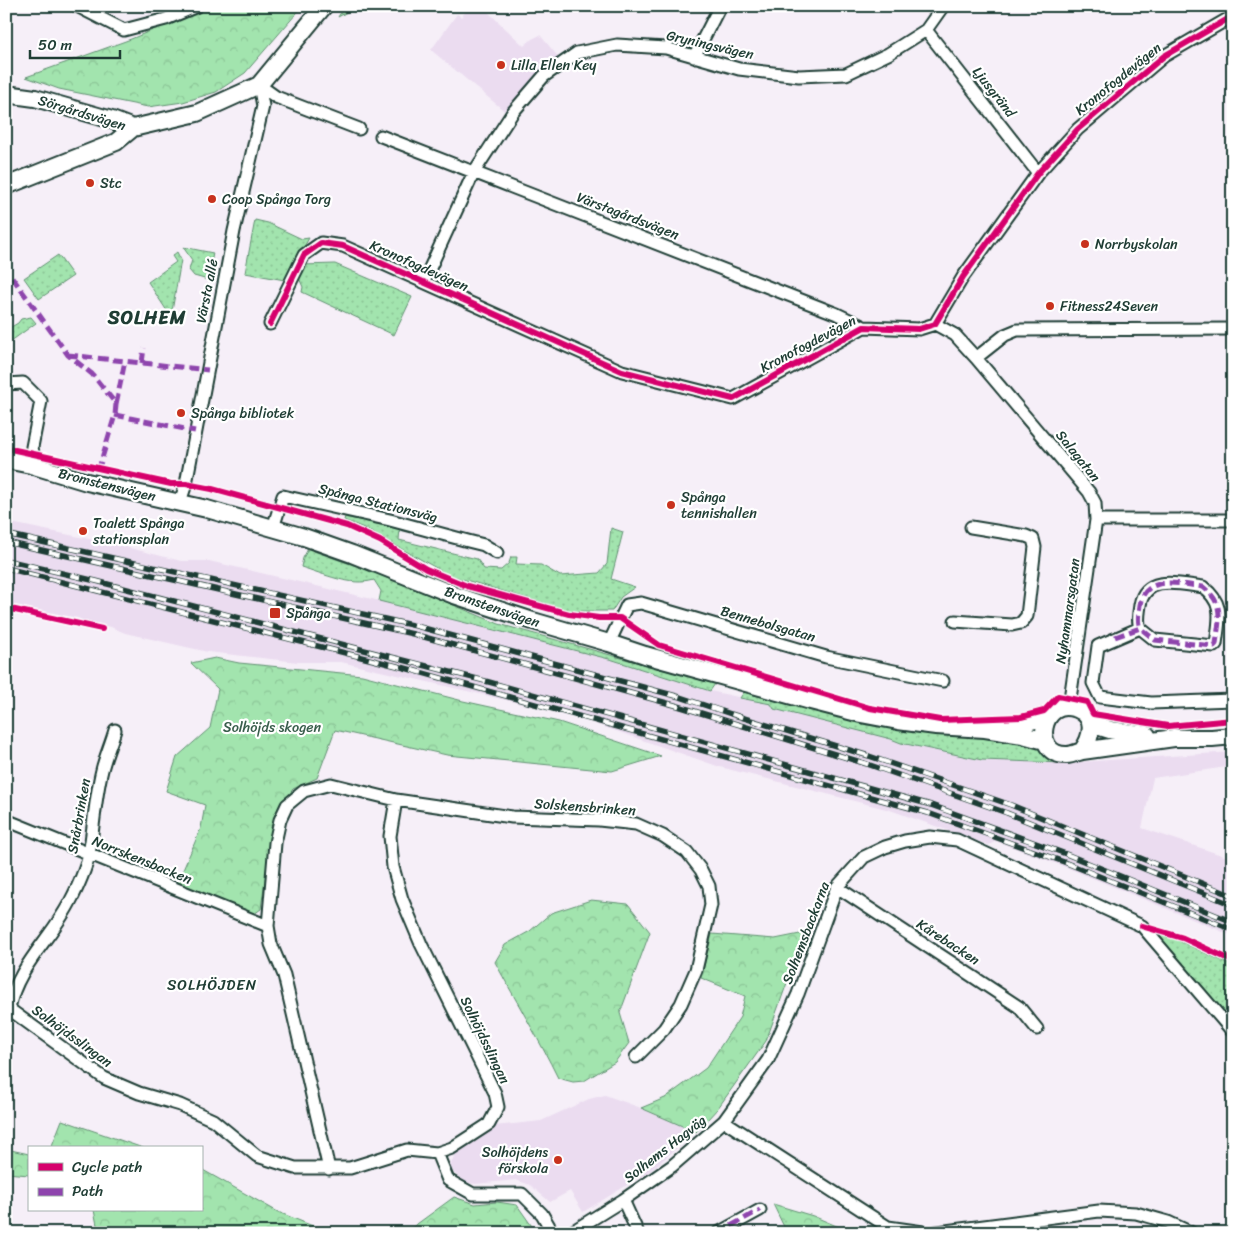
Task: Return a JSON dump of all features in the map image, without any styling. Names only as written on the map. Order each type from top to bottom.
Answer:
[{"type":"street","points":[[77,6],[124,30],[166,19],[197,6]]},
{"type":"street","name":"Sörgårdsvägen","points":[[6,94],[35,98],[112,120],[133,128],[197,112],[259,85],[324,6]]},
{"type":"street","points":[[694,57],[720,6]]},
{"type":"street","name":"Gryningsvägen","points":[[424,281],[474,172],[519,105],[544,76],[577,53],[617,45],[666,48],[739,69],[799,76],[846,74],[888,54],[926,30],[943,6]]},
{"type":"street","name":"Kronofogdevägen","points":[[270,324],[304,255],[321,243],[343,246],[622,371],[733,399],[864,327],[919,329],[935,324],[963,277],[1038,172],[1078,129],[1164,56],[1233,16]]},
{"type":"street","name":"Ljusgränd","points":[[926,30],[1038,172]]},
{"type":"street","points":[[259,85],[276,97],[359,129]]},
{"type":"street","name":"Värsta allé","points":[[180,502],[186,484],[234,231],[262,106],[259,85]]},
{"type":"street","points":[[6,186],[116,142],[133,128]]},
{"type":"street","name":"Värstagårdsvägen","points":[[381,136],[837,314],[864,327]]},
{"type":"street","name":"Salagatan","points":[[935,324],[955,335],[1089,492],[1094,503],[1096,520]]},
{"type":"street","points":[[976,358],[1005,335],[1017,330],[1233,329]]},
{"type":"street","points":[[6,384],[23,383],[41,401],[32,447],[31,465]]},
{"type":"street","name":"Bromstensvägen","points":[[6,460],[31,465],[87,482],[180,502],[273,528],[352,554],[454,595],[533,621],[644,655],[861,714],[917,723],[985,729],[1023,735],[1045,741],[1048,747],[1060,754],[1069,755],[1082,751],[1174,738]]},
{"type":"street","name":"Spånga Stationsväg","points":[[273,528],[283,496],[484,545],[497,553]]},
{"type":"street","points":[[1096,520],[1233,520]]},
{"type":"street","name":"Nyhammarsgatan","points":[[1067,706],[1070,699],[1096,520]]},
{"type":"street","points":[[955,621],[1012,625],[1021,623],[1027,616],[1035,547],[1033,539],[1026,536],[971,527]]},
{"type":"street","points":[[1163,583],[1203,586],[1216,602],[1220,611],[1216,644],[1214,646],[1155,640],[1140,628],[1138,617],[1142,597],[1150,587],[1163,583]]},
{"type":"street","name":"Bennebolsgatan","points":[[609,643],[627,605],[641,603],[826,656],[944,681]]},
{"type":"street","points":[[1140,628],[1098,646],[1094,683],[1100,697],[1151,703],[1233,700]]},
{"type":"street","name":"Bromstensvägen","points":[[985,729],[1024,723],[1049,716],[1060,708],[1067,706],[1078,709],[1091,724],[1131,733],[1174,738],[1233,736]]},
{"type":"street","points":[[1045,741],[1043,734],[1044,725],[1049,716]]},
{"type":"street","points":[[1082,751],[1089,741],[1091,724]]},
{"type":"street","name":"Snårbrinken","points":[[8,1009],[21,975],[71,900],[89,855],[90,837],[102,771],[115,730]]},
{"type":"street","name":"Solskensbrinken","points":[[268,926],[275,843],[280,820],[287,805],[304,791],[331,784],[396,800],[512,817],[599,820],[636,824],[663,836],[687,852],[705,878],[711,905],[696,970],[681,1004],[664,1029],[636,1057]]},
{"type":"street","name":"Solhöjdsslingan","points":[[8,1009],[104,1078],[139,1093],[180,1105],[213,1120],[257,1156],[295,1168],[350,1168],[406,1150],[438,1153],[452,1148],[488,1124],[498,1107],[496,1092],[421,944],[402,899],[393,867],[390,836],[396,800]]},
{"type":"street","name":"Norrskensbacken","points":[[6,820],[268,926]]},
{"type":"street","name":"Solhemsbackarna","points":[[724,1120],[768,1060],[798,994],[837,887],[864,857],[884,847],[905,841],[930,837],[957,840],[1142,926],[1233,1032]]},
{"type":"street","name":"Kårebacken","points":[[837,887],[1019,1007],[1037,1029]]},
{"type":"street","points":[[268,926],[271,944],[284,975],[328,1169]]},
{"type":"street","points":[[724,1120],[888,1227],[930,1233],[1099,1211],[1136,1213],[1168,1222],[1192,1233]]},
{"type":"street","name":"Solhems Hagväg","points":[[570,1233],[623,1200],[672,1166],[724,1120]]},
{"type":"street","points":[[438,1153],[448,1180],[473,1194],[522,1194],[542,1214],[553,1233]]},
{"type":"street","name":"Solhems Hagväg","points":[[623,1200],[638,1233]]},
{"type":"street","points":[[718,1233],[760,1210]]},
{"type":"shaded area","name":"Lilla Ellen Key","points":[[471,6],[484,6],[524,46],[540,35],[560,59],[507,113],[431,50],[457,14],[461,17]]},
{"type":"shaded area","points":[[6,522],[114,544],[181,561],[209,561],[419,610],[613,660],[710,691],[771,704],[775,709],[901,743],[982,760],[1063,763],[1233,752],[1233,766],[1153,778],[1142,828],[1233,859],[1233,936],[1068,868],[996,841],[989,845],[890,810],[720,767],[567,714],[341,662],[298,662],[208,652],[125,633],[78,618],[6,603]]},
{"type":"shaded area","name":"Solhöjdens förskola","points":[[605,1095],[641,1108],[696,1132],[650,1171],[583,1212],[570,1191],[550,1202],[530,1185],[516,1180],[475,1184],[465,1182],[454,1173],[450,1166],[455,1154],[476,1141],[494,1126],[541,1121],[589,1099]]},
{"type":"green space","points":[[211,6],[303,6],[245,73],[216,92],[183,102],[148,107],[59,89],[26,77],[131,39]]},
{"type":"green space","points":[[345,6],[432,6],[349,11],[338,17]]},
{"type":"green space","points":[[255,220],[268,223],[302,239],[309,238],[285,280],[245,273]]},
{"type":"green space","points":[[183,247],[213,253],[208,280],[194,276],[189,270],[192,260]]},
{"type":"green space","points":[[177,252],[181,260],[171,317],[148,282],[176,262],[172,256]]},
{"type":"green space","points":[[58,255],[73,276],[39,299],[24,278]]},
{"type":"green space","points":[[335,264],[412,297],[394,335],[302,292],[303,287],[298,276],[303,265]]},
{"type":"green space","points":[[31,317],[36,323],[7,344],[6,330],[21,319]]},
{"type":"green space","points":[[345,517],[400,529],[399,540],[477,559],[484,569],[501,570],[509,563],[511,557],[517,557],[516,564],[541,565],[560,576],[599,573],[607,564],[611,528],[623,532],[611,579],[635,587],[621,597],[612,611],[570,611],[449,575],[364,528],[344,520]]},
{"type":"green space","points":[[308,549],[356,566],[364,564],[408,586],[499,624],[715,684],[710,691],[613,660],[379,601],[381,591],[374,580],[365,582],[347,581],[301,567]]},
{"type":"green space","name":"Solhöjds skogen","points":[[215,658],[239,663],[362,675],[463,701],[559,722],[661,756],[612,771],[447,755],[335,730],[317,778],[293,789],[273,820],[261,909],[254,914],[177,884],[201,828],[205,805],[166,791],[177,757],[210,728],[218,689],[191,663]]},
{"type":"green space","points":[[744,692],[867,725],[1036,744],[1052,758],[1063,763],[982,760],[901,743],[774,709],[771,704],[740,698]]},
{"type":"green space","points":[[591,900],[628,904],[650,932],[620,1013],[629,1043],[615,1062],[584,1081],[573,1082],[558,1078],[495,962],[505,945],[530,931],[551,913]]},
{"type":"green space","points":[[805,933],[766,1041],[718,1108],[696,1132],[641,1108],[665,1098],[706,1068],[740,1017],[745,996],[701,978],[712,934],[775,939]]},
{"type":"green space","points":[[1164,934],[1233,966],[1233,1023],[1158,935]]},
{"type":"green space","points":[[62,1120],[137,1146],[52,1146]]},
{"type":"green space","points":[[6,1149],[28,1154],[28,1175],[6,1173]]},
{"type":"green space","points":[[202,1170],[278,1212],[330,1233],[243,1233],[242,1228],[98,1230],[94,1212],[202,1212]]},
{"type":"green space","points":[[454,1197],[475,1204],[497,1202],[517,1205],[536,1232],[399,1233],[406,1232]]},
{"type":"green space","points":[[773,1204],[813,1216],[853,1233],[787,1233]]},
{"type":"railway","points":[[6,534],[416,626],[680,697],[869,756],[1011,805],[1233,896]]},
{"type":"railway","points":[[6,542],[413,634],[678,706],[867,764],[1007,813],[1233,905]]},
{"type":"railway","points":[[6,560],[96,581],[489,682],[931,805],[1066,854],[1233,922]]},
{"type":"railway","points":[[6,568],[405,668],[928,813],[1064,862],[1233,930]]},
{"type":"marked path","points":[[12,277],[68,355],[92,374],[116,404],[115,415],[99,468]]},
{"type":"marked path","points":[[142,363],[144,348]]},
{"type":"marked path","points":[[68,355],[208,370]]},
{"type":"marked path","points":[[116,404],[125,361]]},
{"type":"marked path","points":[[115,415],[195,431]]},
{"type":"marked path","points":[[1115,637],[1140,628],[1155,640],[1214,646],[1216,644],[1219,619],[1218,606],[1210,593],[1203,587],[1174,583],[1156,585],[1143,595],[1139,614],[1140,628]]},
{"type":"marked path","points":[[718,1233],[760,1210]]},
{"type":"cycle path","points":[[270,324],[304,255],[321,243],[343,246],[622,371],[733,399],[864,327],[919,329],[935,324],[963,277],[1038,173],[1078,129],[1164,56],[1233,16]]},
{"type":"cycle path","points":[[6,448],[171,484],[186,484],[212,489],[347,526],[380,541],[426,569],[467,586],[569,614],[599,618],[620,618],[659,645],[870,708],[940,720],[1021,717],[1044,711],[1058,696],[1087,702],[1093,714],[1168,726],[1233,720]]},
{"type":"cycle path","points":[[6,608],[102,629]]},
{"type":"cycle path","points":[[1142,926],[1183,938],[1233,961]]},
{"type":"place","name":"Lilla Ellen Key","points":[[501,65]]},
{"type":"place","name":"Stc","points":[[90,183]]},
{"type":"place","name":"Coop Spånga Torg","points":[[212,199]]},
{"type":"place","name":"Norrbyskolan","points":[[1085,244]]},
{"type":"place","name":"Fitness24Seven","points":[[1050,306]]},
{"type":"place","name":"Spånga bibliotek","points":[[181,413]]},
{"type":"place","name":"Spånga tennishallen","points":[[671,505]]},
{"type":"place","name":"Toalett Spånga stationsplan","points":[[83,531]]},
{"type":"place","name":"Spånga","points":[[275,613]]},
{"type":"place","name":"Solhöjdens förskola","points":[[558,1160]]},
{"type":"district","name":"SOLHEM","points":[[147,317]]},
{"type":"district","name":"SOLHÖJDEN","points":[[212,985]]}]
